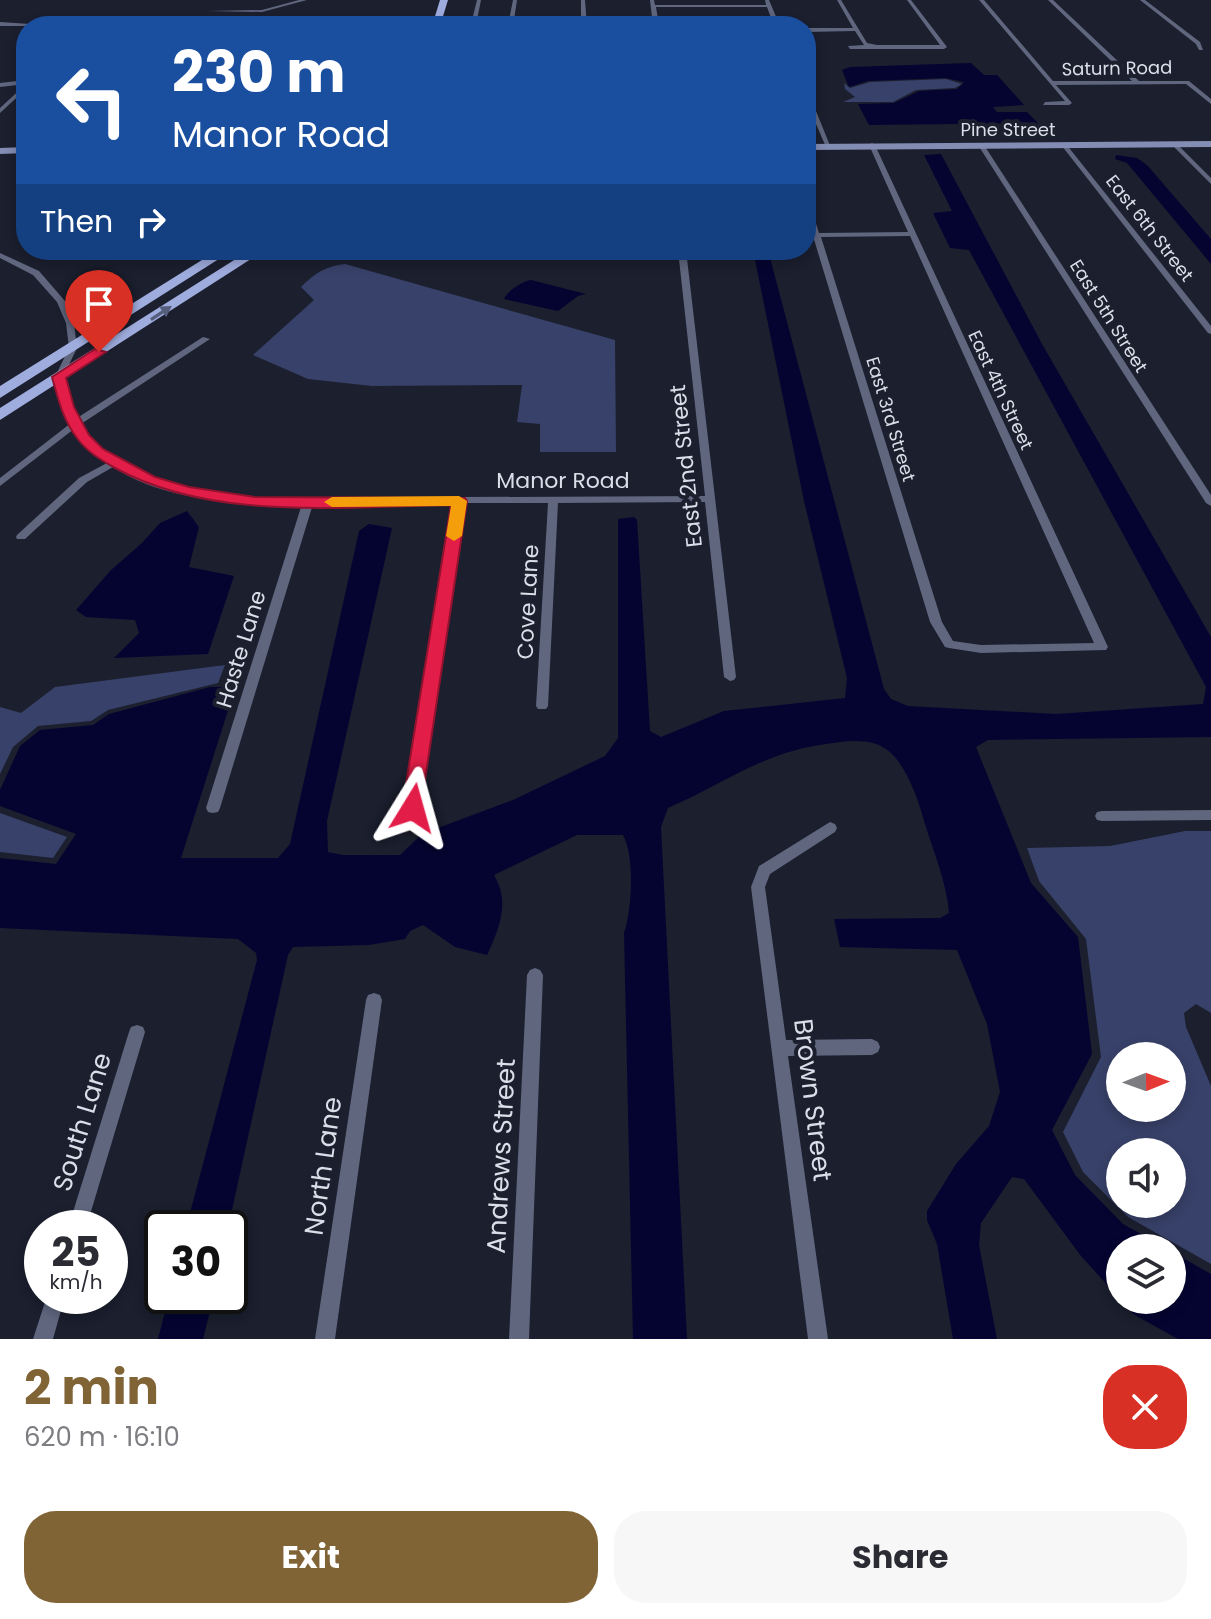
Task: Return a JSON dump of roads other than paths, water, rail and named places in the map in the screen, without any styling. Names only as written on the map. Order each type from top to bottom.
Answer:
[{"type":"main road","name":"Pine Street","points":[[816,147],[1211,144]]},
{"type":"main road","points":[[0,393],[211,260]]},
{"type":"main road","points":[[225,272],[226,266],[235,260]]},
{"type":"main road","points":[[0,415],[244,260]]},
{"type":"street","points":[[61,0],[117,2]]},
{"type":"street","points":[[209,11],[265,11],[305,0]]},
{"type":"street","points":[[839,0],[865,44],[877,47]]},
{"type":"street","points":[[850,47],[944,47],[909,0]]},
{"type":"street","points":[[981,0],[1069,103],[1045,104]]},
{"type":"street","points":[[1050,0],[1137,82]]},
{"type":"street","points":[[1142,0],[1198,43],[1201,49]]},
{"type":"street","points":[[107,11],[117,2]]},
{"type":"street","points":[[653,3],[768,3]]},
{"type":"street","points":[[250,16],[254,11]]},
{"type":"street","points":[[261,16],[265,11]]},
{"type":"street","points":[[816,30],[857,29]]},
{"type":"street","name":"Saturn Road","points":[[1053,83],[1184,82],[1211,102]]},
{"type":"street","points":[[0,111],[16,94]]},
{"type":"street","points":[[816,117],[829,147]]},
{"type":"street","points":[[1174,144],[1211,182]]},
{"type":"street","name":"East 4th Street","points":[[872,145],[1102,647],[981,649],[949,644]]},
{"type":"street","name":"East 5th Street","points":[[981,145],[1211,503]]},
{"type":"street","name":"East 6th Street","points":[[1064,145],[1211,331]]},
{"type":"street","name":"East 3rd Street","points":[[816,232],[936,622],[949,644]]},
{"type":"street","points":[[817,235],[911,234]]},
{"type":"street","points":[[0,255],[31,269],[54,291],[66,312],[73,348],[59,377]]},
{"type":"street","name":"East 2nd Street","points":[[683,260],[730,677]]},
{"type":"street","points":[[0,483],[75,424],[206,339]]},
{"type":"street","name":"Manor Road","points":[[59,377],[75,424],[91,446],[113,463],[149,480],[188,492],[231,499],[308,502],[709,499]]},
{"type":"street","points":[[21,537],[73,488],[95,471],[113,463]]},
{"type":"street","name":"Cove Lane","points":[[542,706],[553,500]]},
{"type":"street","points":[[413,808],[459,501]]},
{"type":"street","name":"Haste Lane","points":[[213,808],[308,502]]},
{"type":"street","points":[[1102,816],[1211,815]]},
{"type":"street","name":"Brown Street","points":[[818,1339],[758,887],[764,870],[830,828]]},
{"type":"street","name":"Andrews Street","points":[[519,1339],[535,975]]},
{"type":"street","name":"North Lane","points":[[325,1339],[374,1000]]},
{"type":"street","name":"South Lane","points":[[83,1210],[137,1032]]},
{"type":"street","points":[[781,1048],[872,1047]]},
{"type":"street","points":[[43,1339],[51,1314]]}]
